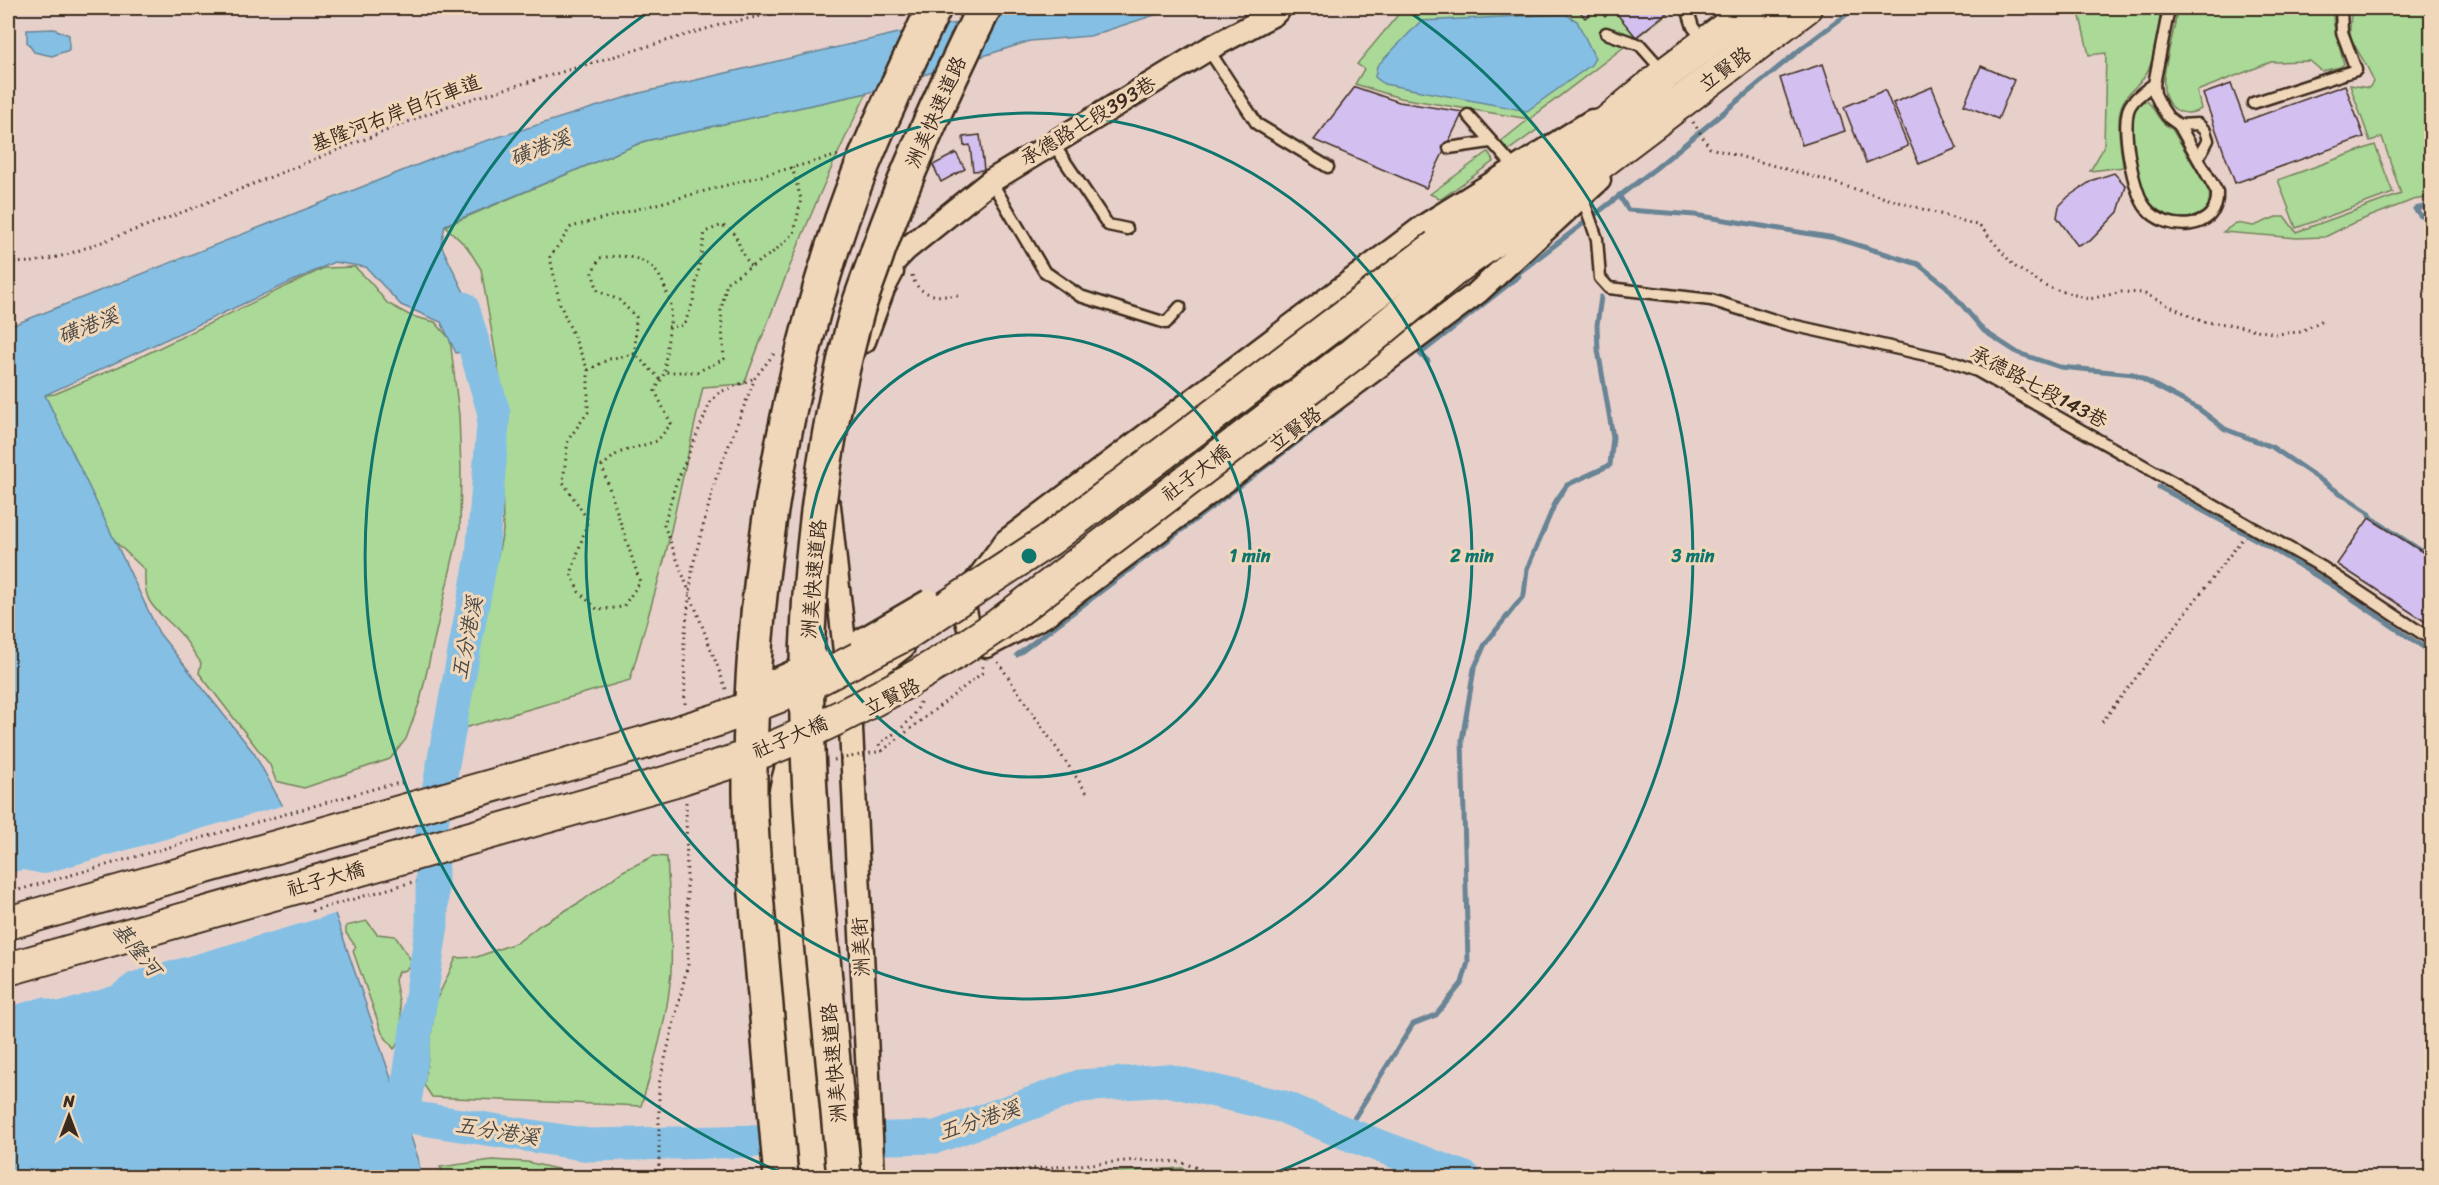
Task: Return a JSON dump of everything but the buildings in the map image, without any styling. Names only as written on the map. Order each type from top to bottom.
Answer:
[{"type":"highway","points":[[781,1178],[756,904],[750,794],[752,681],[764,556],[780,458],[809,327],[833,244],[876,130],[934,8]]},
{"type":"highway","name":"洲美快速道路","points":[[863,1173],[813,833],[807,719],[809,614],[834,409],[859,306],[900,189],[984,8]]},
{"type":"highway","points":[[813,1178],[787,863],[789,828],[793,802],[808,761],[849,702]]},
{"type":"street","name":"承德路七段393巷","points":[[849,702],[831,529],[839,462],[852,383],[865,338],[883,289],[905,250],[991,181],[1052,142],[1208,49],[1274,14],[1280,8]]},
{"type":"street","name":"立賢路","points":[[1440,250],[1562,192],[1635,116],[1665,74],[1753,8]]},
{"type":"street","name":"立賢路","points":[[849,702],[963,600],[1006,541],[1424,226],[1574,150],[1635,116],[1678,105],[1805,8]]},
{"type":"street","name":"立賢路","points":[[849,702],[942,672],[985,655],[1046,615],[1478,292],[1614,166],[1635,116]]},
{"type":"street","name":"立賢路","points":[[1440,250],[1516,178]]},
{"type":"street","name":"社子大橋","points":[[8,969],[679,779],[786,742],[885,694],[960,651],[998,625],[1350,356],[1440,250]]},
{"type":"street","name":"社子大橋","points":[[8,923],[643,743],[717,720],[802,687],[906,634],[1049,540],[1440,250]]},
{"type":"street","points":[[8,908],[676,718],[733,698],[844,649],[972,576],[1440,250]]},
{"type":"street","points":[[8,984],[682,792],[790,755],[892,707],[966,663],[1005,636],[1250,449],[1350,356]]},
{"type":"street","points":[[963,600],[968,625],[985,655]]},
{"type":"street","name":"洲美街","points":[[849,702],[868,1099],[863,1173]]},
{"type":"lane","points":[[1687,8],[1692,27],[1705,44]]},
{"type":"lane","points":[[2154,84],[2130,107],[2127,122],[2127,147],[2145,207],[2160,218],[2177,225],[2190,225],[2211,215],[2218,205],[2217,192],[2179,125],[2168,117],[2155,94],[2154,84],[2169,8]]},
{"type":"lane","points":[[2253,103],[2356,70],[2342,32],[2341,8]]},
{"type":"lane","points":[[1606,33],[1640,45],[1665,74]]},
{"type":"lane","points":[[1208,49],[1257,124],[1328,167]]},
{"type":"lane","points":[[1468,115],[1516,178]]},
{"type":"lane","points":[[2179,125],[2198,124],[2205,131],[2208,140],[2198,158]]},
{"type":"lane","points":[[1052,142],[1108,225],[1127,229]]},
{"type":"lane","points":[[1449,148],[1490,142]]},
{"type":"lane","points":[[991,181],[1044,271],[1080,296],[1166,323],[1180,307]]},
{"type":"lane","name":"承德路七段143巷","points":[[1582,196],[1597,239],[1600,278],[1609,288],[1711,300],[1786,324],[1944,359],[1977,370],[2322,567],[2432,640]]},
{"type":"path","name":"基隆河右岸自行車道","points":[[8,263],[33,262],[66,255],[168,218],[448,106],[726,23],[802,8]]},
{"type":"path","points":[[1678,105],[1710,148],[1980,226],[2014,266],[2047,288],[2089,299],[2122,292],[2143,293],[2203,321],[2276,334],[2300,332],[2325,319]]},
{"type":"path","points":[[661,380],[634,354],[636,317],[619,300],[598,291],[592,272],[600,258],[617,255],[630,256],[650,264],[662,278],[671,304],[665,372],[656,391],[671,424],[657,441],[618,453],[602,466],[640,582],[622,607],[598,610],[579,592],[572,574],[588,519],[563,482],[568,440],[588,412],[588,370],[560,304],[550,256],[571,227],[847,153]]},
{"type":"path","points":[[665,372],[697,372],[724,359],[721,310],[727,282],[794,234],[801,199],[792,167]]},
{"type":"path","points":[[668,327],[684,325],[693,302],[705,232],[722,225],[735,234],[751,267]]},
{"type":"path","points":[[905,250],[914,282],[932,296],[961,296]]},
{"type":"path","points":[[588,370],[609,359],[634,354]]},
{"type":"path","points":[[727,690],[664,525],[675,486],[711,401],[720,392],[755,378]]},
{"type":"path","points":[[2102,722],[2251,527]]},
{"type":"path","points":[[920,702],[917,712],[907,724],[879,744],[882,751],[982,673],[985,655]]},
{"type":"path","points":[[985,655],[1089,796]]},
{"type":"path","points":[[682,706],[693,702]]},
{"type":"path","points":[[8,893],[384,786],[414,781]]},
{"type":"path","points":[[658,1084],[659,1178]]},
{"type":"path","points":[[908,1178],[1138,1160],[1180,1162],[1226,1178]]},
{"type":"green space","points":[[1668,8],[1671,11],[1530,119],[1538,129],[1506,152],[1499,143],[1529,119],[1400,98],[1355,84],[1364,69],[1357,64],[1402,10]]},
{"type":"green space","points":[[2078,8],[2159,8],[2155,49],[2148,71],[2123,101],[2121,107],[2119,130],[2123,167],[2090,171],[2104,147],[2106,53],[2089,55]]},
{"type":"green space","points":[[2179,8],[2332,8],[2344,64],[2322,71],[2310,61],[2271,62],[2197,91],[2201,109],[2191,113],[2182,112],[2175,109],[2168,101],[2164,91],[2166,64]]},
{"type":"green space","points":[[2351,8],[2431,8],[2431,197],[2413,200],[2353,223],[2325,237],[2297,238],[2223,232],[2236,223],[2254,226],[2276,217],[2285,217],[2296,232],[2401,194],[2382,137],[2370,141],[2350,85],[2369,88],[2373,82],[2351,37]]},
{"type":"green space","points":[[867,93],[817,201],[744,384],[703,387],[665,557],[630,680],[461,729],[503,531],[501,386],[481,269],[467,247],[445,226],[645,141]]},
{"type":"green space","points":[[2147,101],[2160,120],[2172,129],[2209,191],[2206,209],[2199,214],[2182,218],[2172,217],[2155,209],[2147,197],[2136,169],[2131,140],[2135,108]]},
{"type":"green space","points":[[2375,145],[2393,193],[2296,228],[2278,180]]},
{"type":"green space","points":[[1488,152],[1494,161],[1441,199],[1430,194]]},
{"type":"green space","points":[[355,267],[387,303],[411,316],[435,322],[450,339],[459,415],[460,528],[420,701],[406,739],[390,759],[304,788],[276,781],[270,765],[199,673],[201,663],[188,643],[149,600],[146,592],[145,570],[83,511],[45,395],[55,394],[134,360],[324,268]]},
{"type":"green space","points":[[654,856],[667,857],[671,972],[664,1023],[641,1106],[432,1097],[424,1085],[436,1001],[456,958],[477,957],[518,942],[540,925],[582,901],[623,871]]},
{"type":"green space","points":[[367,921],[377,934],[395,936],[412,962],[406,970],[398,972],[395,980],[402,1025],[401,1034],[394,1049],[382,1033],[353,951],[356,947],[346,933],[346,926]]},
{"type":"green space","points":[[492,1160],[527,1162],[591,1177],[446,1177],[440,1167]]},
{"type":"green space","points":[[1182,1168],[1211,1177],[1029,1177]]},
{"type":"water","points":[[1048,8],[1176,8],[1090,36],[1030,41],[867,93],[645,141],[445,225],[441,245],[490,346],[456,353],[441,322],[401,305],[366,267],[334,262],[45,395],[159,633],[254,753],[325,884],[418,1158],[421,1177],[8,1178],[8,327],[450,152],[640,93],[903,32]]},
{"type":"water","points":[[1565,14],[1577,21],[1595,58],[1591,65],[1527,111],[1384,84],[1375,77],[1377,66],[1421,21]]},
{"type":"water","points":[[54,29],[69,35],[69,50],[52,56],[34,52],[27,42],[27,30]]},
{"type":"pier","points":[[285,805],[328,883],[338,913],[129,973],[112,986],[60,1002],[42,997],[8,1007],[8,873],[23,870],[43,874]]},
{"type":"waterway","points":[[1496,290],[1656,168],[1802,48],[1855,8]]},
{"type":"waterway","points":[[1619,195],[1628,210],[1695,215],[1835,238],[1918,264],[1946,286],[1984,331],[2018,353],[2060,367],[2133,374],[2199,409],[2225,429],[2272,447],[2432,558]]},
{"type":"waterway","points":[[2432,205],[2415,209],[2421,216],[2432,215]]},
{"type":"waterway","points":[[1428,361],[1420,354],[1519,276]]},
{"type":"waterway","points":[[1345,1133],[1413,1024],[1436,1015],[1462,983],[1468,962],[1462,740],[1474,669],[1485,644],[1524,595],[1527,569],[1556,501],[1567,485],[1610,465],[1613,437],[1598,350],[1597,325],[1601,297]]},
{"type":"waterway","name":"五分港溪","points":[[403,1116],[432,925],[432,823],[482,556],[494,413],[463,308]]},
{"type":"waterway","points":[[1017,655],[1341,409]]},
{"type":"waterway","points":[[2159,487],[2259,541],[2335,587],[2432,653]]},
{"type":"waterway","name":"五分港溪","points":[[358,1123],[403,1116],[589,1145],[936,1137],[1080,1086],[1167,1080],[1284,1107],[1345,1133],[1465,1178]]},
{"type":"water label","name":"磺港溪","points":[[540,148]]},
{"type":"water label","name":"磺港溪","points":[[88,326]]},
{"type":"water label","name":"基隆河","points":[[137,949]]}]
